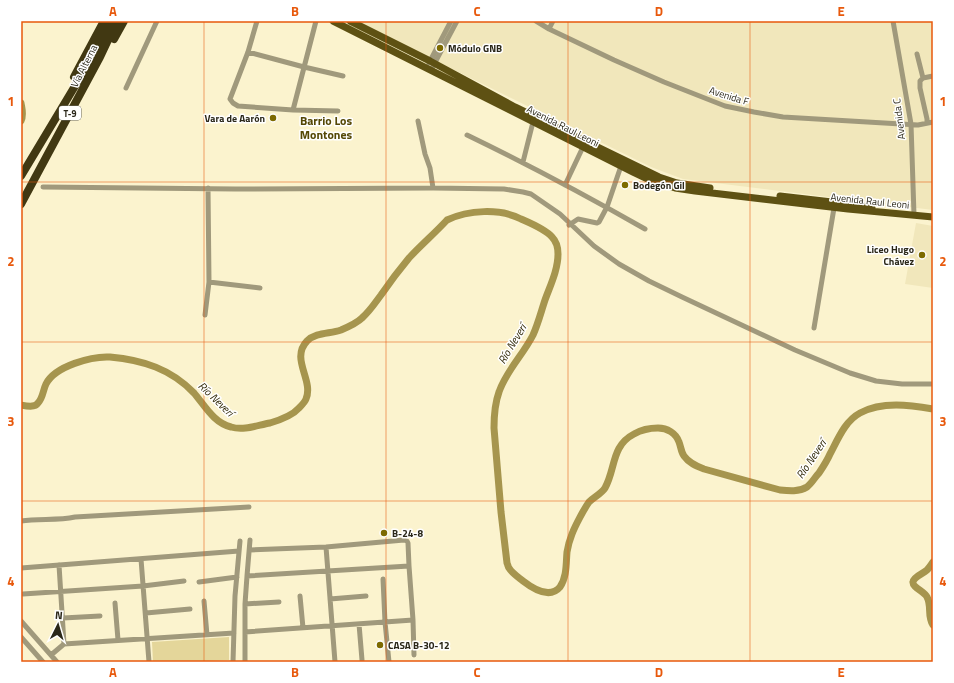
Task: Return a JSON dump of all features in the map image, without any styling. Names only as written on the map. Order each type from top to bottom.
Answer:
[{"type":"highway","name":"T-9","points":[[51,125],[104,21]]},
{"type":"highway","name":"T-9","points":[[21,176],[90,61],[110,21]]},
{"type":"highway","name":"Vía Alterna","points":[[21,204],[100,57],[117,21]]},
{"type":"highway","name":"T-9","points":[[62,128],[91,84],[124,21]]},
{"type":"main road","name":"Avenida Raul Leoni","points":[[333,21],[430,66],[659,177],[677,183],[858,205],[914,215]]},
{"type":"main road","name":"Avenida Raul Leoni","points":[[350,21],[533,122],[654,182],[675,188],[834,208],[914,215]]},
{"type":"main road","points":[[914,215],[933,217]]},
{"type":"street","points":[[126,88],[157,21]]},
{"type":"street","points":[[257,21],[248,52],[230,99],[233,103],[238,106],[293,110],[338,111]]},
{"type":"street","points":[[293,110],[316,21]]},
{"type":"street","points":[[430,66],[450,21]]},
{"type":"street","points":[[430,66],[457,21]]},
{"type":"street","name":"Avenida F","points":[[536,21],[549,29],[614,60],[725,106],[783,117],[918,125],[933,122]]},
{"type":"street","points":[[549,29],[553,21]]},
{"type":"street","name":"Avenida C","points":[[893,21],[911,124],[914,215]]},
{"type":"street","points":[[248,52],[343,76]]},
{"type":"street","points":[[917,54],[923,78],[920,81],[920,88],[927,123]]},
{"type":"street","points":[[923,78],[933,76]]},
{"type":"street","points":[[418,121],[425,154],[430,168],[433,188]]},
{"type":"street","points":[[523,162],[533,122]]},
{"type":"street","points":[[467,135],[523,162],[645,229]]},
{"type":"street","points":[[565,185],[583,147]]},
{"type":"street","points":[[570,225],[578,219],[597,223],[599,222],[607,207],[621,166]]},
{"type":"street","points":[[43,187],[251,189],[433,188],[504,189],[523,192],[531,194],[560,214],[594,246],[619,264],[649,281],[795,350],[850,373],[876,381],[902,384],[933,384]]},
{"type":"street","points":[[205,315],[209,282],[208,188]]},
{"type":"street","points":[[814,328],[834,208]]},
{"type":"street","points":[[209,282],[260,288]]},
{"type":"street","points":[[21,521],[32,519],[249,507]]},
{"type":"street","points":[[245,662],[246,576],[250,540]]},
{"type":"street","points":[[250,550],[326,547],[404,540],[407,541],[414,656]]},
{"type":"street","points":[[228,662],[233,662],[236,577],[240,541]]},
{"type":"street","points":[[326,547],[335,662]]},
{"type":"street","points":[[21,568],[239,551]]},
{"type":"street","points":[[141,559],[149,662]]},
{"type":"street","points":[[59,564],[64,644]]},
{"type":"street","points":[[246,576],[409,566]]},
{"type":"street","points":[[199,582],[236,577]]},
{"type":"street","points":[[383,579],[389,662]]},
{"type":"street","points":[[23,594],[143,586],[184,581]]},
{"type":"street","points":[[300,596],[303,628]]},
{"type":"street","points":[[330,599],[366,596]]},
{"type":"street","points":[[204,601],[207,635]]},
{"type":"street","points":[[245,604],[279,602]]},
{"type":"street","points":[[115,603],[118,640]]},
{"type":"street","points":[[146,613],[190,609]]},
{"type":"street","points":[[63,618],[100,616]]},
{"type":"street","points":[[245,632],[413,620]]},
{"type":"street","points":[[21,621],[57,662]]},
{"type":"street","points":[[359,624],[362,660]]},
{"type":"street","points":[[51,655],[64,644],[234,633]]},
{"type":"street","points":[[21,637],[43,662]]},
{"type":"shaded area","points":[[355,21],[933,21],[933,210],[683,179],[651,167]]},
{"type":"shaded area","name":"Liceo Hugo Chávez","points":[[916,223],[933,226],[933,288],[905,284]]},
{"type":"shaded area","points":[[229,637],[229,660],[153,662],[152,642]]},
{"type":"waterway","name":"Río Neverí","points":[[21,103],[23,114],[21,121]]},
{"type":"waterway","name":"Río Neverí","points":[[21,405],[37,405],[41,399],[46,384],[57,372],[65,367],[84,360],[110,357],[145,363],[166,372],[194,393],[215,418],[225,425],[236,428],[246,428],[282,419],[296,411],[306,399],[308,392],[301,362],[301,355],[302,348],[307,341],[315,336],[341,330],[360,320],[368,313],[409,258],[447,220],[474,212],[494,212],[513,215],[537,226],[552,237],[558,249],[558,260],[555,272],[533,335],[502,384],[494,419],[501,512],[507,563],[513,573],[527,584],[541,592],[551,593],[560,587],[565,574],[569,543],[577,522],[589,502],[605,488],[621,445],[637,433],[655,428],[668,430],[678,439],[684,456],[688,461],[695,465],[704,469],[780,490],[794,491],[804,489],[810,484],[825,464],[846,426],[855,416],[860,413],[869,409],[887,405],[906,405],[933,409]]},
{"type":"waterway","points":[[933,562],[927,570],[913,582],[914,586],[927,597],[930,618],[933,625]]},
{"type":"place","name":"Módulo GNB","points":[[440,48]]},
{"type":"place","name":"Vara de Aarón","points":[[273,118]]},
{"type":"place","name":"Bodegón Gil","points":[[625,185]]},
{"type":"place","name":"Liceo Hugo Chávez","points":[[922,255]]},
{"type":"place","name":"B-24-8","points":[[384,533]]},
{"type":"place","name":"CASA B-30-12","points":[[380,645]]},
{"type":"district","name":"Barrio Los Montones","points":[[326,127]]}]
